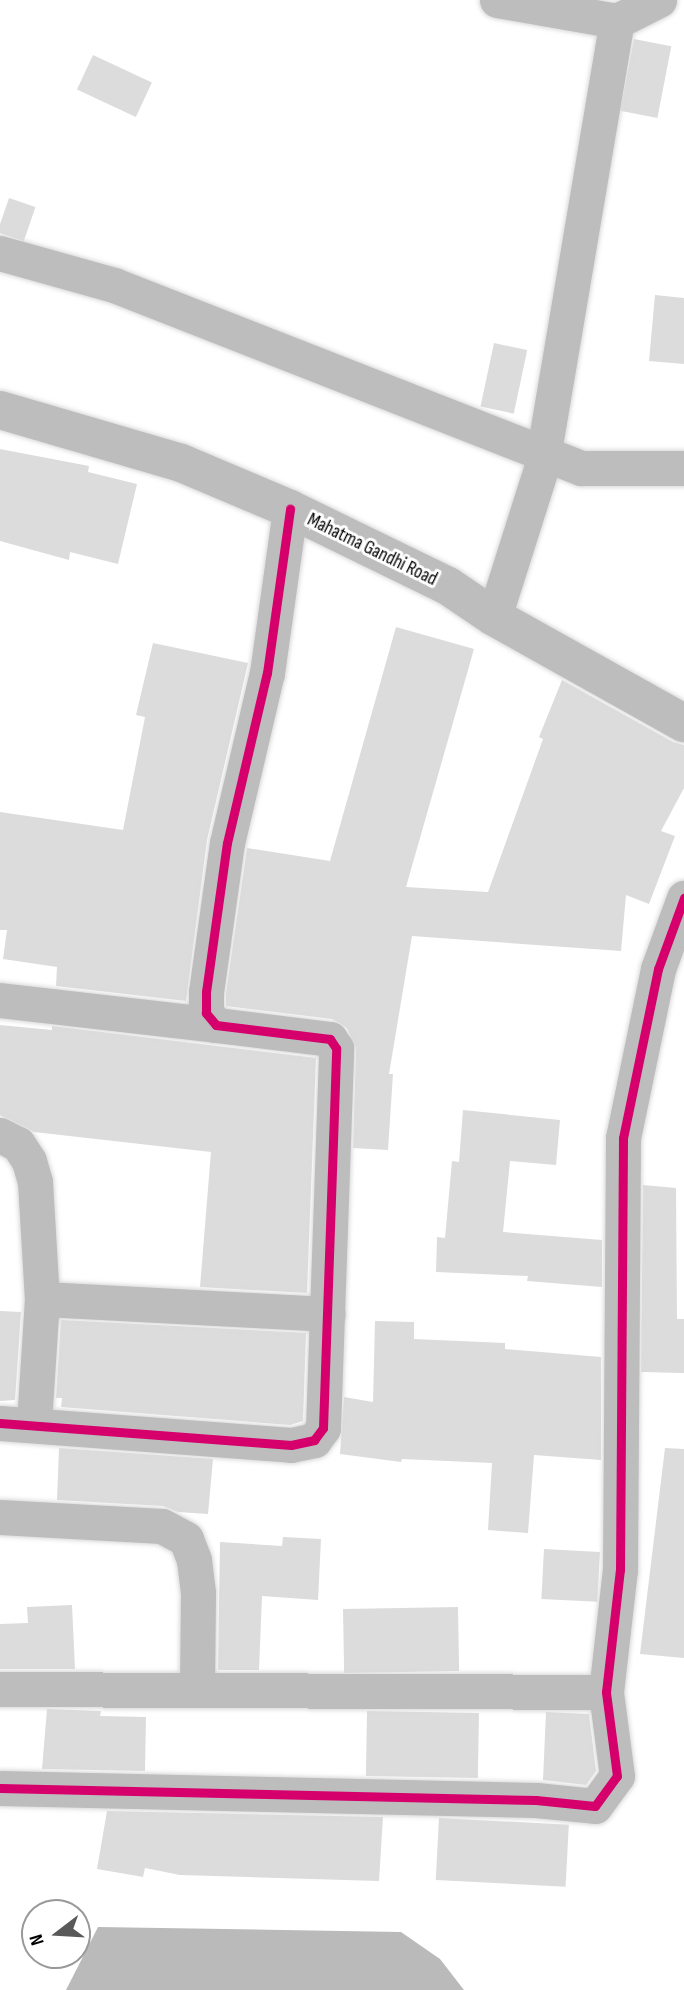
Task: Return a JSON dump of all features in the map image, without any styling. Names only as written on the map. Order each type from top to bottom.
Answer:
[{"type":"main road","name":"Mahatma Gandhi Road","points":[[0,410],[181,463],[290,509],[448,586],[494,617],[684,723]]},
{"type":"street","points":[[497,0],[617,21],[659,0]]},
{"type":"street","points":[[494,617],[527,523],[542,463],[617,21]]},
{"type":"street","points":[[0,253],[114,285],[542,463],[581,468],[684,468]]},
{"type":"street","points":[[216,1026],[206,1013],[206,992],[227,843],[267,673],[290,509]]},
{"type":"street","points":[[0,1788],[536,1800],[595,1806],[617,1776],[606,1692],[620,1570],[623,1138],[658,969],[684,898]]},
{"type":"street","points":[[0,1000],[330,1039],[336,1048],[328,1314],[323,1428],[314,1440],[291,1445],[17,1424],[42,1299],[35,1182],[29,1161],[18,1144],[0,1135]]},
{"type":"street","points":[[42,1299],[328,1314]]},
{"type":"street","points":[[0,1517],[162,1526],[186,1539],[194,1560],[198,1592],[197,1688]]},
{"type":"street","points":[[0,1689],[86,1692],[197,1688],[606,1692]]},
{"type":"shaded area","points":[[98,1927],[401,1932],[440,1959],[464,1990],[66,1990],[77,1969],[91,1969],[91,1941]]},
{"type":"building","points":[[634,39],[671,46],[657,118],[620,111]]},
{"type":"building","points":[[93,55],[152,82],[136,117],[77,89]]},
{"type":"building","points":[[9,198],[35,207],[24,241],[0,233],[0,224]]},
{"type":"building","points":[[655,295],[684,298],[684,364],[649,361]]},
{"type":"building","points":[[494,343],[527,350],[514,414],[480,407]]},
{"type":"building","points":[[0,449],[89,466],[88,472],[137,484],[118,564],[70,552],[69,560],[0,541]]},
{"type":"building","points":[[396,627],[474,649],[406,887],[488,892],[543,739],[539,737],[562,680],[673,742],[684,745],[684,788],[661,831],[675,836],[649,904],[626,895],[621,951],[412,936],[389,1074],[393,1074],[388,1150],[353,1148],[356,1049],[347,1028],[332,1019],[226,1006],[226,993],[247,848],[330,861]]},
{"type":"building","points":[[153,643],[248,663],[207,840],[186,1001],[56,986],[57,967],[3,959],[7,930],[0,930],[0,812],[123,830],[145,717],[136,715]]},
{"type":"building","points":[[0,1025],[52,1030],[52,1026],[316,1058],[307,1293],[200,1287],[211,1152],[34,1132],[0,1115]]},
{"type":"building","points":[[463,1110],[560,1120],[556,1165],[510,1161],[503,1232],[602,1240],[602,1287],[527,1281],[528,1276],[436,1272],[437,1237],[445,1238],[452,1161],[459,1162]]},
{"type":"building","points":[[643,1185],[676,1188],[677,1319],[684,1319],[684,1373],[641,1372]]},
{"type":"building","points":[[0,1311],[21,1312],[15,1400],[0,1401]]},
{"type":"building","points":[[61,1320],[306,1333],[303,1421],[290,1425],[61,1407],[62,1398],[56,1398]]},
{"type":"building","points":[[375,1321],[414,1322],[414,1339],[505,1343],[505,1349],[601,1357],[601,1460],[534,1455],[528,1533],[488,1530],[492,1463],[402,1459],[401,1462],[340,1454],[344,1397],[373,1402]]},
{"type":"building","points":[[59,1448],[213,1459],[208,1514],[178,1512],[163,1506],[57,1500]]},
{"type":"building","points":[[665,1448],[684,1449],[684,1658],[640,1654]]},
{"type":"building","points":[[283,1537],[321,1539],[318,1600],[262,1596],[259,1670],[218,1670],[220,1542],[282,1546]]},
{"type":"building","points":[[544,1549],[600,1552],[597,1602],[541,1599]]},
{"type":"building","points":[[72,1605],[75,1669],[0,1669],[0,1624],[28,1623],[27,1607]]},
{"type":"building","points":[[458,1607],[459,1671],[344,1673],[343,1609]]},
{"type":"building","points":[[47,1709],[101,1711],[100,1716],[146,1717],[145,1771],[42,1769]]},
{"type":"building","points":[[367,1711],[479,1713],[478,1778],[366,1776]]},
{"type":"building","points":[[546,1712],[589,1714],[596,1771],[586,1785],[543,1780]]},
{"type":"building","points":[[107,1811],[383,1817],[379,1881],[180,1875],[145,1868],[143,1877],[97,1869]]},
{"type":"building","points":[[439,1818],[569,1825],[566,1887],[436,1880]]},
{"type":"cycle path","points":[[0,1423],[291,1445],[314,1440],[323,1428],[336,1048],[330,1039],[216,1025],[206,1013],[206,992],[227,843],[267,673],[290,509]]},
{"type":"cycle path","points":[[0,1788],[536,1800],[595,1806],[617,1776],[606,1692],[620,1570],[623,1138],[658,969],[684,898]]}]
